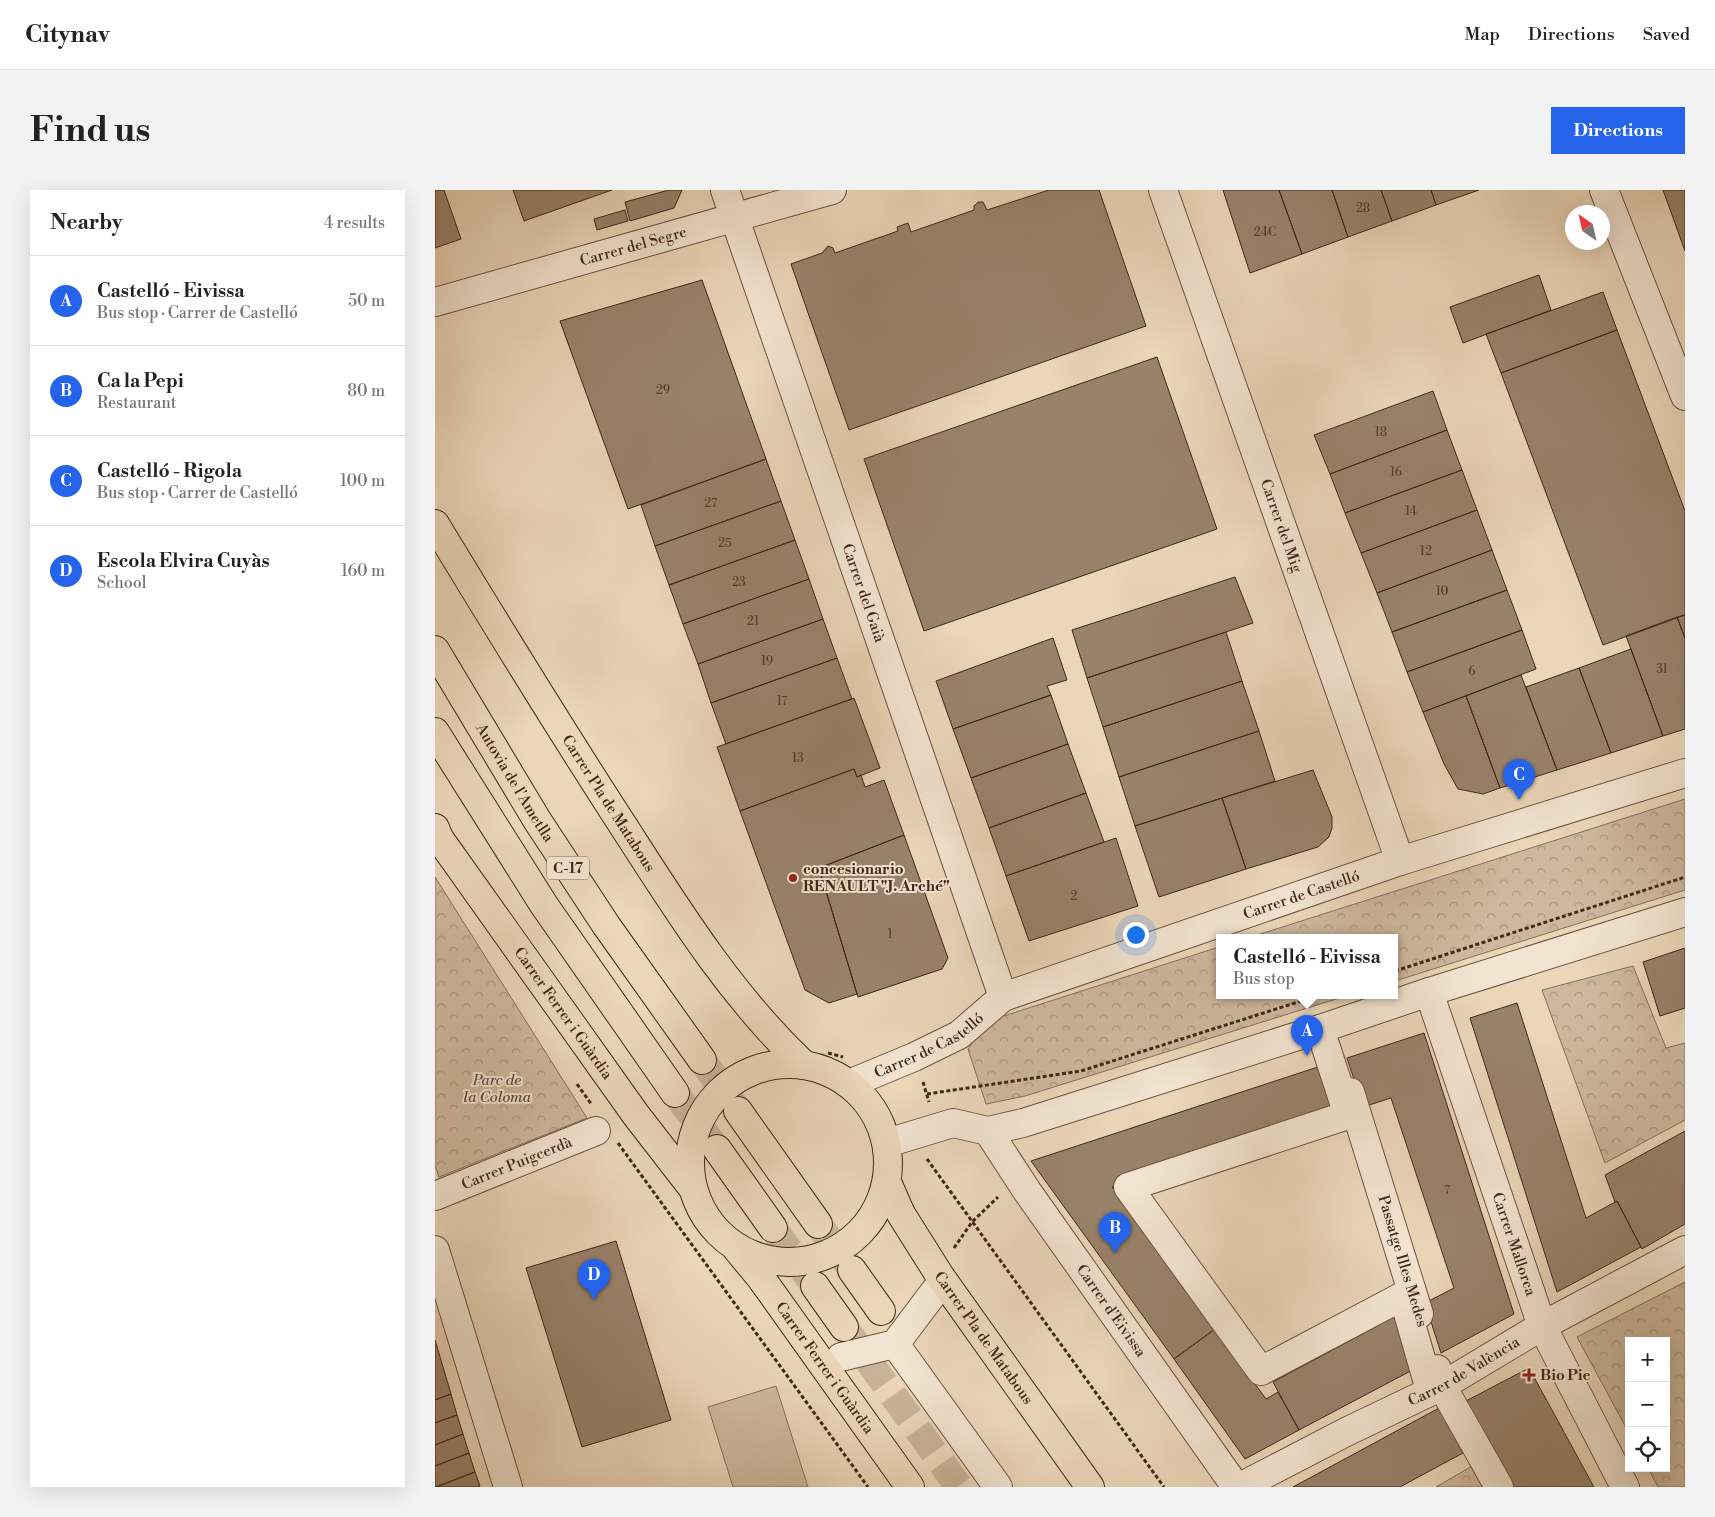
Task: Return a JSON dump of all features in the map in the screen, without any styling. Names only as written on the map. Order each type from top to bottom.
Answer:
[{"type":"main road","name":"Carrer Pla de Matabous","points":[[435,524],[495,624],[670,898],[743,1002],[771,1034],[804,1065]]},
{"type":"main road","name":"Autovia de l'Ametlla","points":[[435,638],[440,659],[537,820],[606,925],[702,1060]]},
{"type":"main road","name":"C-17","points":[[435,732],[550,913],[675,1093]]},
{"type":"main road","name":"Carrer Ferrer i Guàrdia","points":[[436,833],[637,1115],[691,1186],[706,1217],[737,1249],[761,1278],[910,1487]]},
{"type":"main road","points":[[691,1186],[692,1145],[700,1121],[714,1100],[732,1082],[754,1071],[779,1065],[804,1065],[835,1075],[849,1084],[871,1107],[879,1120],[887,1143],[889,1162],[887,1182],[867,1225],[847,1244],[823,1256],[796,1262],[769,1260],[737,1249]]},
{"type":"main road","points":[[738,1111],[818,1224]]},
{"type":"main road","points":[[717,1149],[773,1228]]},
{"type":"main road","name":"Carrer Pla de Matabous","points":[[887,1182],[909,1228],[940,1276],[1090,1487]]},
{"type":"main road","points":[[852,1270],[881,1311]]},
{"type":"main road","points":[[815,1286],[844,1328]]},
{"type":"street","name":"Carrer del Gaià","points":[[725,190],[1003,997]]},
{"type":"street","name":"Carrer del Segre","points":[[435,302],[832,190]]},
{"type":"street","name":"Carrer del Mig","points":[[1163,190],[1400,861]]},
{"type":"street","points":[[1604,190],[1685,396]]},
{"type":"street","name":"Carrer de Castelló","points":[[849,1084],[914,1057],[959,1035],[1003,997],[1400,861],[1685,774]]},
{"type":"street","points":[[887,1143],[953,1123],[988,1132],[1023,1123],[1325,1028],[1429,992],[1685,912]]},
{"type":"street","name":"Carrer Mallorca","points":[[1429,992],[1542,1326],[1625,1487]]},
{"type":"street","points":[[1325,1028],[1348,1115],[1128,1188],[1261,1371],[1403,1296],[1436,1388]]},
{"type":"street","name":"Passatge Illes Medes","points":[[1325,1028],[1436,1388],[1499,1487]]},
{"type":"street","name":"Carrer Puigcerdà","points":[[435,1196],[603,1128]]},
{"type":"street","name":"Carrer d'Eivissa","points":[[988,1132],[1027,1191],[1236,1487]]},
{"type":"street","points":[[435,1250],[508,1487]]},
{"type":"street","name":"Carrer de València","points":[[1240,1487],[1436,1388],[1542,1326],[1685,1250]]},
{"type":"street","points":[[841,1357],[895,1344],[935,1291]]},
{"type":"street","points":[[895,1344],[998,1487]]},
{"type":"path","points":[[1398,970],[1685,877]]},
{"type":"path","points":[[927,1094],[1081,1071],[1307,999]]},
{"type":"path","points":[[914,1057],[927,1094],[931,1114],[922,1119],[913,1136],[972,1222],[1164,1487]]},
{"type":"path","points":[[573,1077],[603,1128],[868,1487]]},
{"type":"path","points":[[951,1251],[972,1222],[999,1198],[994,1191]]},
{"type":"green space","points":[[1685,799],[1685,890],[1398,980],[1398,934],[1260,934]]},
{"type":"green space","name":"Parc de la Coloma","points":[[435,877],[587,1118],[439,1177],[435,1165]]},
{"type":"green space","points":[[1216,948],[1216,999],[1336,999],[1025,1096],[986,1104],[968,1049],[988,1021]]},
{"type":"green space","points":[[1633,966],[1666,1048],[1685,1043],[1685,1120],[1605,1163],[1542,990]]},
{"type":"green space","points":[[1685,1282],[1685,1487],[1658,1487],[1650,1472],[1670,1472],[1670,1337],[1625,1337],[1625,1426],[1577,1337]]},
{"type":"green space","points":[[776,1386],[808,1487],[733,1487],[708,1407]]},
{"type":"green space","points":[[1474,1465],[1489,1487],[1436,1487]]},
{"type":"building","points":[[435,190],[444,190],[461,239],[435,248]]},
{"type":"building","points":[[513,190],[612,190],[524,221]]},
{"type":"building","points":[[669,190],[682,190],[674,208],[630,221],[625,202]]},
{"type":"building","points":[[1049,190],[1099,190],[1146,326],[849,430],[791,264],[822,253],[828,246],[833,248],[835,253],[898,231],[897,227],[908,223],[911,232],[974,210],[974,206],[978,202],[983,202],[987,210]]},
{"type":"building","points":[[1223,190],[1279,190],[1302,254],[1250,273]]},
{"type":"building","points":[[1279,190],[1332,190],[1348,237],[1302,254]]},
{"type":"building","points":[[1332,190],[1381,190],[1392,221],[1348,237]]},
{"type":"building","points":[[1381,190],[1431,190],[1436,205],[1392,221]]},
{"type":"building","points":[[1431,190],[1479,190],[1436,205]]},
{"type":"building","points":[[1663,190],[1685,190],[1685,251]]},
{"type":"building","points":[[625,210],[628,221],[597,230],[594,219]]},
{"type":"building","points":[[1539,275],[1551,310],[1463,343],[1450,307]]},
{"type":"building","points":[[702,280],[766,459],[628,509],[560,321]]},
{"type":"building","points":[[1603,292],[1617,330],[1501,373],[1486,334]]},
{"type":"building","points":[[1617,330],[1685,511],[1685,615],[1603,645],[1501,373]]},
{"type":"building","points":[[1157,357],[1217,529],[924,631],[864,459]]},
{"type":"building","points":[[1433,391],[1447,430],[1330,474],[1314,435]]},
{"type":"building","points":[[1447,430],[1462,470],[1345,513],[1330,474]]},
{"type":"building","points":[[766,459],[781,501],[655,546],[641,505]]},
{"type":"building","points":[[1462,470],[1477,510],[1361,553],[1345,513]]},
{"type":"building","points":[[781,501],[795,540],[669,585],[655,546]]},
{"type":"building","points":[[1477,510],[1492,550],[1377,593],[1361,553]]},
{"type":"building","points":[[795,540],[809,579],[683,624],[669,585]]},
{"type":"building","points":[[1492,550],[1507,590],[1392,632],[1377,593]]},
{"type":"building","points":[[1235,577],[1253,623],[1087,678],[1072,630]]},
{"type":"building","points":[[809,579],[823,619],[698,664],[683,624]]},
{"type":"building","points":[[1507,590],[1522,630],[1407,672],[1392,632]]},
{"type":"building","points":[[1685,615],[1685,638],[1677,617]]},
{"type":"building","points":[[1677,617],[1685,638],[1685,729],[1663,736],[1626,636]]},
{"type":"building","points":[[823,619],[837,658],[711,703],[698,664]]},
{"type":"building","points":[[1522,630],[1536,669],[1423,712],[1407,672]]},
{"type":"building","points":[[1226,632],[1242,681],[1103,727],[1087,678]]},
{"type":"building","points":[[1053,638],[1067,680],[1047,686],[1051,695],[953,729],[936,681]]},
{"type":"building","points":[[1631,649],[1663,736],[1611,753],[1579,668]]},
{"type":"building","points":[[837,658],[852,699],[726,744],[711,703]]},
{"type":"building","points":[[1579,668],[1611,753],[1557,770],[1526,687]]},
{"type":"building","points":[[1521,675],[1557,770],[1500,788],[1466,696]]},
{"type":"building","points":[[1242,681],[1259,731],[1119,777],[1103,727]]},
{"type":"building","points":[[1051,695],[1068,744],[971,778],[953,729]]},
{"type":"building","points":[[1466,696],[1500,788],[1483,794],[1458,789],[1444,764],[1423,712]]},
{"type":"building","points":[[854,698],[880,768],[857,777],[854,769],[740,811],[717,747]]},
{"type":"building","points":[[1259,731],[1275,781],[1135,826],[1119,777]]},
{"type":"building","points":[[1068,744],[1086,793],[989,828],[971,778]]},
{"type":"building","name":"concesionario RENAULT \"J. Arché\"","points":[[854,769],[857,777],[861,775],[865,787],[884,780],[904,835],[819,868],[857,994],[829,1003],[805,990],[740,811]]},
{"type":"building","points":[[1313,770],[1332,817],[1332,828],[1329,837],[1318,847],[1246,869],[1222,798]]},
{"type":"building","points":[[1086,793],[1104,842],[1006,876],[989,828]]},
{"type":"building","points":[[1222,798],[1246,869],[1159,897],[1135,826]]},
{"type":"building","points":[[904,835],[948,958],[942,969],[858,997],[819,868]]},
{"type":"building","points":[[1116,838],[1138,906],[1029,941],[1006,876]]},
{"type":"building","points":[[1685,948],[1685,1008],[1660,1016],[1643,962]]},
{"type":"building","points":[[1517,1003],[1586,1218],[1617,1201],[1641,1247],[1557,1292],[1470,1018]]},
{"type":"building","points":[[1424,1033],[1514,1314],[1441,1353],[1425,1303],[1454,1288],[1391,1098],[1363,1107],[1347,1058]]},
{"type":"building","points":[[1324,1065],[1340,1114],[1112,1187],[1215,1329],[1174,1359],[1031,1161]]},
{"type":"building","points":[[1685,1131],[1685,1224],[1642,1249],[1617,1201],[1615,1202],[1605,1175]]},
{"type":"building","points":[[616,1241],[671,1420],[582,1447],[526,1268]]},
{"type":"building","points":[[1403,1312],[1420,1366],[1299,1430],[1273,1382]]},
{"type":"building","points":[[1215,1329],[1266,1399],[1278,1392],[1299,1430],[1245,1459],[1174,1359]]},
{"type":"building","points":[[435,1340],[451,1394],[435,1400]]},
{"type":"building","points":[[1529,1368],[1594,1487],[1510,1487],[1464,1402]]},
{"type":"building","points":[[451,1394],[457,1415],[435,1423],[435,1400]]},
{"type":"building","points":[[1439,1408],[1463,1453],[1400,1487],[1293,1487]]},
{"type":"building","points":[[457,1415],[463,1434],[435,1445],[435,1423]]},
{"type":"building","points":[[463,1434],[469,1453],[435,1466],[435,1445]]},
{"type":"building","points":[[469,1453],[475,1472],[435,1487],[435,1466]]},
{"type":"building","points":[[475,1472],[480,1486],[437,1487]]},
{"type":"tunnel","points":[[702,1060],[738,1111]]},
{"type":"tunnel","points":[[675,1093],[717,1149]]},
{"type":"tunnel","points":[[818,1224],[852,1270]]},
{"type":"tunnel","points":[[773,1228],[815,1286]]},
{"type":"tunnel","points":[[844,1327],[959,1487]]},
{"type":"place","name":"Castelló - Rigola","points":[[1519,800]]},
{"type":"place","name":"concesionario RENAULT \"J. Arché\"","points":[[793,878]]},
{"type":"place","name":"Castelló - Eivissa","points":[[1307,1056]]},
{"type":"place","name":"Ca la Pepi","points":[[1115,1253]]},
{"type":"place","name":"Escola Elvira Cuyàs","points":[[594,1300]]},
{"type":"place","name":"Bio Pie","points":[[1529,1375]]}]
